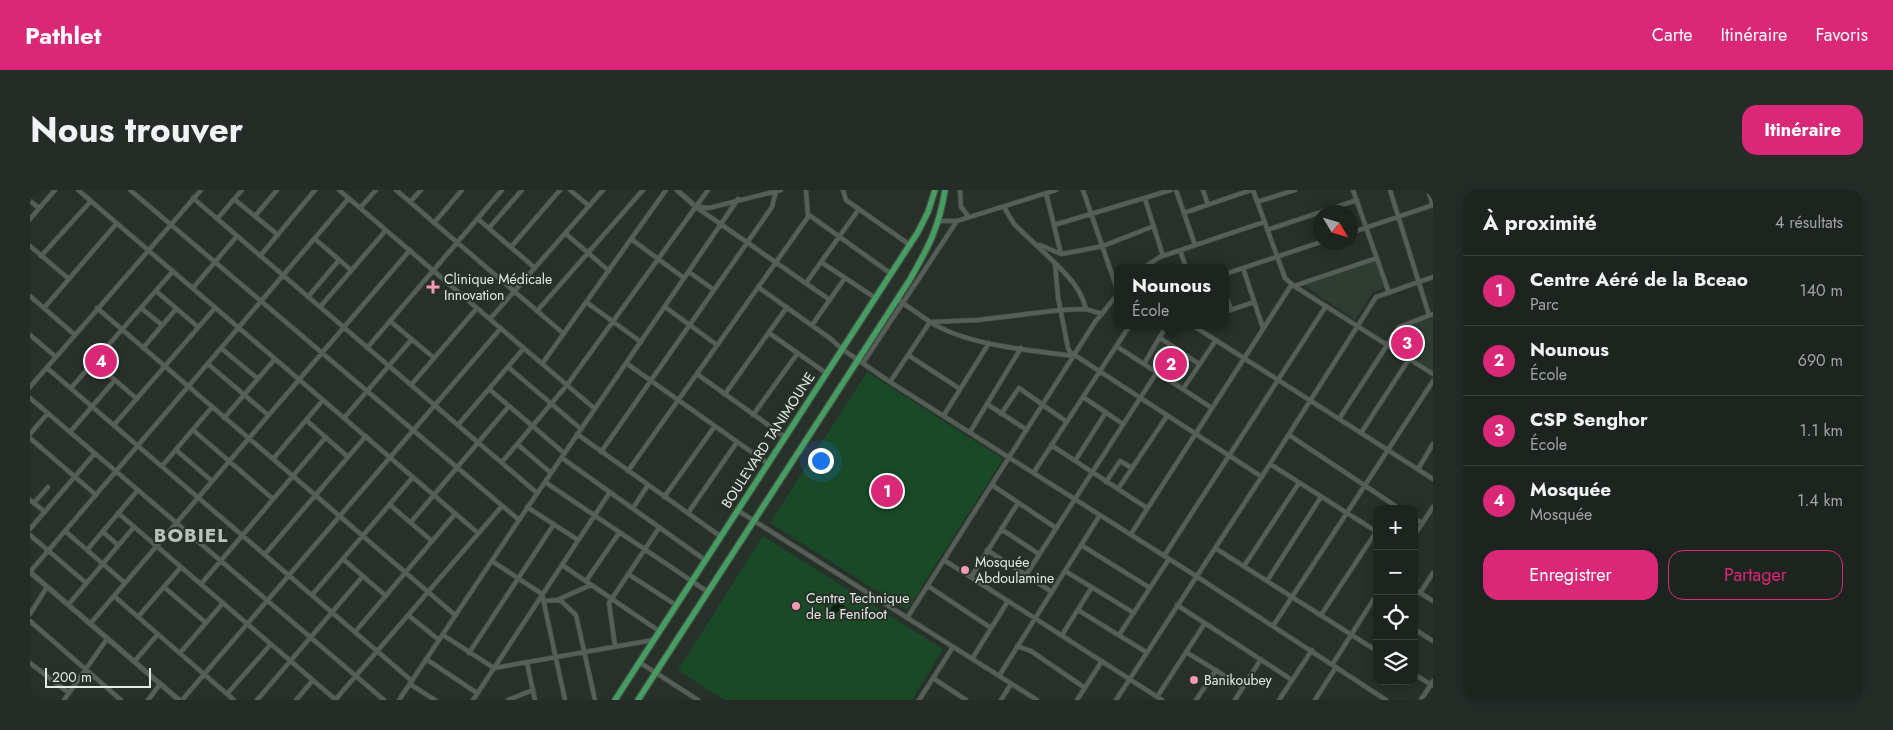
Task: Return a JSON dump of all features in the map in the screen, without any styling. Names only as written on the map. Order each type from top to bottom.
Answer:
[{"type":"main road","name":"BOULEVARD TANIMOUNE","points":[[615,700],[874,297],[910,245],[928,212],[935,190]]},
{"type":"main road","points":[[638,700],[754,520],[900,301],[934,235],[944,190]]},
{"type":"street","points":[[30,219],[55,190]]},
{"type":"street","points":[[78,190],[478,533]]},
{"type":"street","points":[[130,190],[519,520]]},
{"type":"street","points":[[191,190],[217,219],[537,493]]},
{"type":"street","points":[[30,387],[200,190]]},
{"type":"street","points":[[217,219],[242,190]]},
{"type":"street","points":[[255,216],[277,190]]},
{"type":"street","points":[[260,256],[316,190]]},
{"type":"street","points":[[339,190],[595,409]]},
{"type":"street","points":[[360,208],[376,190]]},
{"type":"street","points":[[396,190],[564,334]]},
{"type":"street","points":[[410,202],[420,190]]},
{"type":"street","points":[[434,223],[462,190]]},
{"type":"street","points":[[367,348],[502,190]]},
{"type":"street","points":[[489,228],[522,190]]},
{"type":"street","points":[[511,247],[560,190]]},
{"type":"street","points":[[570,190],[589,206]]},
{"type":"street","points":[[490,319],[603,190]]},
{"type":"street","points":[[537,311],[642,190]]},
{"type":"street","points":[[542,364],[666,190]]},
{"type":"street","points":[[677,190],[721,225],[830,300]]},
{"type":"street","points":[[502,462],[568,386],[708,190]]},
{"type":"street","points":[[696,207],[709,208],[779,190]]},
{"type":"street","points":[[601,452],[748,243],[773,206],[779,190]]},
{"type":"street","points":[[628,471],[809,215],[806,190]]},
{"type":"street","points":[[843,190],[845,198],[910,245]]},
{"type":"street","points":[[960,190],[961,207],[969,217]]},
{"type":"street","points":[[938,221],[957,221],[1056,190]]},
{"type":"street","points":[[1083,190],[1114,280]]},
{"type":"street","points":[[1054,225],[1093,215],[1171,190]]},
{"type":"street","points":[[1176,190],[1195,245]]},
{"type":"street","points":[[1203,190],[1208,205]]},
{"type":"street","points":[[1184,214],[1252,190],[1285,278],[1293,285],[1433,374]]},
{"type":"street","points":[[1257,202],[1295,190]]},
{"type":"street","points":[[1353,190],[1389,293]]},
{"type":"street","points":[[1339,418],[1386,345],[1401,326],[1431,315],[1390,190]]},
{"type":"street","points":[[1358,230],[1433,205],[1428,190]]},
{"type":"street","points":[[1046,193],[1062,254]]},
{"type":"street","points":[[178,700],[30,572],[349,198]]},
{"type":"street","points":[[234,199],[278,235]]},
{"type":"street","points":[[1145,199],[1163,256]]},
{"type":"street","points":[[399,700],[577,434],[738,200]]},
{"type":"street","points":[[1267,230],[1357,200]]},
{"type":"street","points":[[30,201],[39,208]]},
{"type":"street","points":[[42,256],[91,201]]},
{"type":"street","points":[[1004,207],[1012,222],[1033,240],[1074,282],[1083,298],[1086,309]]},
{"type":"street","points":[[806,283],[859,209]]},
{"type":"street","points":[[809,215],[890,273]]},
{"type":"street","points":[[478,218],[535,268]]},
{"type":"street","points":[[957,221],[900,301],[941,329],[989,343],[1074,356]]},
{"type":"street","points":[[1150,264],[1163,256],[1264,222]]},
{"type":"street","points":[[44,308],[116,223]]},
{"type":"street","points":[[1033,240],[1047,249],[1062,254],[1103,246],[1154,226]]},
{"type":"street","points":[[320,307],[386,230]]},
{"type":"street","points":[[565,233],[609,271]]},
{"type":"street","points":[[193,288],[238,236]]},
{"type":"street","points":[[314,239],[351,270]]},
{"type":"street","points":[[631,239],[684,278]]},
{"type":"street","points":[[1229,273],[1313,245]]},
{"type":"street","points":[[30,246],[69,279]]},
{"type":"street","points":[[90,624],[410,250]]},
{"type":"street","points":[[1180,250],[1185,264]]},
{"type":"street","points":[[1131,534],[1263,328],[1293,285],[1377,258]]},
{"type":"street","points":[[308,297],[339,260]]},
{"type":"street","points":[[821,262],[874,297]]},
{"type":"street","points":[[1055,263],[1060,310],[1068,348],[1074,356],[1262,477]]},
{"type":"street","points":[[1243,268],[1263,328]]},
{"type":"street","points":[[71,388],[173,271]]},
{"type":"street","points":[[689,272],[714,290]]},
{"type":"street","points":[[1116,700],[1262,477],[1376,297],[1433,277]]},
{"type":"street","points":[[812,325],[845,278]]},
{"type":"street","points":[[758,287],[890,382],[1075,498],[1312,650],[1386,700]]},
{"type":"street","points":[[156,291],[198,327]]},
{"type":"street","points":[[30,296],[75,335]]},
{"type":"street","points":[[907,618],[1074,356],[1114,299]]},
{"type":"street","points":[[586,302],[641,342]]},
{"type":"street","points":[[1229,304],[1231,310],[1254,302]]},
{"type":"street","points":[[1164,556],[1326,306]]},
{"type":"street","points":[[665,307],[717,345]]},
{"type":"street","points":[[725,394],[787,307]]},
{"type":"street","points":[[97,308],[455,615]]},
{"type":"street","points":[[141,308],[162,325]]},
{"type":"street","points":[[114,425],[215,308]]},
{"type":"street","points":[[411,385],[477,308]]},
{"type":"street","points":[[143,348],[176,309]]},
{"type":"street","points":[[930,322],[978,320],[1060,310],[1086,309],[1102,314]]},
{"type":"street","points":[[390,321],[434,358]]},
{"type":"street","points":[[890,382],[930,322]]},
{"type":"street","points":[[182,700],[501,328]]},
{"type":"street","points":[[1034,472],[1127,329]]},
{"type":"street","points":[[1144,364],[1165,329]]},
{"type":"street","points":[[1198,329],[1433,479]]},
{"type":"street","points":[[768,333],[826,373]]},
{"type":"street","points":[[30,336],[56,358]]},
{"type":"street","points":[[1160,338],[1199,364]]},
{"type":"street","points":[[344,418],[412,339]]},
{"type":"street","points":[[1183,389],[1216,340]]},
{"type":"street","points":[[944,415],[989,343]]},
{"type":"street","points":[[1116,346],[1212,408]]},
{"type":"street","points":[[222,348],[258,379]]},
{"type":"street","points":[[458,425],[524,348]]},
{"type":"street","points":[[970,432],[1020,348]]},
{"type":"street","points":[[753,415],[797,354]]},
{"type":"street","points":[[908,355],[960,389]]},
{"type":"street","points":[[224,418],[275,359]]},
{"type":"street","points":[[1361,432],[1409,360]]},
{"type":"street","points":[[94,362],[136,399]]},
{"type":"street","points":[[626,363],[767,463]]},
{"type":"street","points":[[208,364],[268,416]]},
{"type":"street","points":[[508,367],[581,429]]},
{"type":"street","points":[[47,368],[265,554],[411,682],[435,700]]},
{"type":"street","points":[[1026,575],[1157,372]]},
{"type":"street","points":[[697,374],[785,437]]},
{"type":"street","points":[[70,432],[114,380]]},
{"type":"street","points":[[1273,626],[1433,381]]},
{"type":"street","points":[[1001,414],[1019,388],[1066,422]]},
{"type":"street","points":[[489,389],[533,426],[563,456],[705,560]]},
{"type":"street","points":[[1083,397],[1123,424]]},
{"type":"street","points":[[30,398],[384,700]]},
{"type":"street","points":[[273,459],[323,400]]},
{"type":"street","points":[[987,404],[1027,430]]},
{"type":"street","points":[[411,522],[510,406]]},
{"type":"street","points":[[162,466],[212,407]]},
{"type":"street","points":[[1075,461],[1106,412]]},
{"type":"street","points":[[48,413],[30,436],[96,494]]},
{"type":"street","points":[[1118,489],[1167,416]]},
{"type":"street","points":[[306,420],[348,456]]},
{"type":"street","points":[[664,497],[715,426]]},
{"type":"street","points":[[193,430],[273,499]]},
{"type":"street","points":[[577,434],[720,536]]},
{"type":"street","points":[[1288,435],[1394,505]]},
{"type":"street","points":[[265,554],[366,436]]},
{"type":"street","points":[[201,584],[326,437]]},
{"type":"street","points":[[688,513],[737,442]]},
{"type":"street","points":[[517,444],[551,473]]},
{"type":"street","points":[[1418,469],[1433,444]]},
{"type":"street","points":[[1051,446],[1147,508]]},
{"type":"street","points":[[176,450],[212,481]]},
{"type":"street","points":[[30,529],[95,453]]},
{"type":"street","points":[[1106,482],[1120,461],[1132,468]]},
{"type":"street","points":[[1270,464],[1373,529]]},
{"type":"street","points":[[312,595],[413,478]]},
{"type":"street","points":[[545,482],[708,592]]},
{"type":"street","points":[[1244,566],[1299,483]]},
{"type":"street","points":[[632,508],[648,485]]},
{"type":"street","points":[[992,486],[1056,528]]},
{"type":"street","points":[[45,512],[32,502],[48,487]]},
{"type":"street","points":[[87,550],[138,490]]},
{"type":"street","points":[[473,700],[610,492]]},
{"type":"street","points":[[1267,581],[1321,497]]},
{"type":"street","points":[[971,577],[1018,503]]},
{"type":"street","points":[[390,504],[432,541]]},
{"type":"street","points":[[118,513],[336,700],[502,506]]},
{"type":"street","points":[[1418,530],[1433,507]]},
{"type":"street","points":[[527,508],[578,540]]},
{"type":"street","points":[[737,510],[1036,700]]},
{"type":"street","points":[[355,632],[455,514]]},
{"type":"street","points":[[999,676],[1100,515]]},
{"type":"street","points":[[1418,521],[1422,524]]},
{"type":"street","points":[[469,653],[554,524]]},
{"type":"street","points":[[68,605],[134,527]]},
{"type":"street","points":[[615,646],[608,608],[659,528]]},
{"type":"street","points":[[1001,530],[1039,554]]},
{"type":"street","points":[[65,531],[125,582]]},
{"type":"street","points":[[103,532],[118,545]]},
{"type":"street","points":[[586,581],[619,533]]},
{"type":"street","points":[[30,535],[86,583]]},
{"type":"street","points":[[1321,615],[1373,538]]},
{"type":"street","points":[[1081,545],[1150,588]]},
{"type":"street","points":[[1215,548],[1373,648]]},
{"type":"street","points":[[987,550],[1052,592]]},
{"type":"street","points":[[344,559],[386,596]]},
{"type":"street","points":[[1119,635],[1169,559]]},
{"type":"street","points":[[944,560],[1162,700]]},
{"type":"street","points":[[492,561],[542,594],[565,700]]},
{"type":"street","points":[[562,565],[659,631]]},
{"type":"street","points":[[138,617],[181,567]]},
{"type":"street","points":[[1065,571],[1134,613]]},
{"type":"street","points":[[1433,573],[1420,593],[1433,601]]},
{"type":"street","points":[[628,574],[676,605]]},
{"type":"street","points":[[257,700],[363,576]]},
{"type":"street","points":[[544,601],[557,600],[591,585]]},
{"type":"street","points":[[928,586],[991,628]]},
{"type":"street","points":[[30,614],[47,587]]},
{"type":"street","points":[[164,587],[206,623]]},
{"type":"street","points":[[1062,635],[1092,587]]},
{"type":"street","points":[[1322,700],[1316,698],[1351,634],[1376,595]]},
{"type":"street","points":[[114,596],[234,700]]},
{"type":"street","points":[[557,600],[567,605],[576,615],[594,700]]},
{"type":"street","points":[[972,659],[1008,602]]},
{"type":"street","points":[[180,654],[223,603]]},
{"type":"street","points":[[1177,605],[1292,680]]},
{"type":"street","points":[[1078,610],[1146,652]]},
{"type":"street","points":[[408,615],[439,640]]},
{"type":"street","points":[[30,621],[120,700]]},
{"type":"street","points":[[1157,697],[1204,623]]},
{"type":"street","points":[[1418,632],[1433,641]]},
{"type":"street","points":[[134,662],[158,634]]},
{"type":"street","points":[[442,635],[494,668],[653,640]]},
{"type":"street","points":[[64,700],[107,639]]},
{"type":"street","points":[[228,694],[271,644]]},
{"type":"street","points":[[1017,646],[1031,652],[1085,688]]},
{"type":"street","points":[[919,700],[953,647]]},
{"type":"street","points":[[1279,700],[1312,650]]},
{"type":"street","points":[[1186,652],[1243,687]]},
{"type":"street","points":[[426,659],[477,693]]},
{"type":"street","points":[[1235,700],[1261,659]]},
{"type":"street","points":[[1077,700],[1102,661]]},
{"type":"street","points":[[639,662],[698,700]]},
{"type":"street","points":[[30,663],[69,693]]},
{"type":"street","points":[[527,663],[535,700]]},
{"type":"street","points":[[1196,700],[1216,670]]},
{"type":"street","points":[[1418,676],[1432,684],[1421,700]]},
{"type":"street","points":[[933,678],[966,700]]},
{"type":"street","points":[[296,700],[313,680]]},
{"type":"street","points":[[148,700],[160,684]]},
{"type":"street","points":[[1001,700],[1011,684]]},
{"type":"street","points":[[508,700],[533,690]]},
{"type":"shaded area","points":[[1376,261],[1384,288],[1372,293],[1355,320],[1304,285]]},
{"type":"shaded area","points":[[1433,318],[1433,371],[1391,343],[1400,328]]},
{"type":"shaded area","points":[[1161,342],[1194,365],[1181,385],[1147,363]]},
{"type":"shaded area","points":[[867,372],[1003,459],[907,610],[770,523]]},
{"type":"shaded area","name":"Centre Technique de la Fenifoot","points":[[763,536],[943,649],[912,700],[724,700],[678,670]]},
{"type":"shaded area","points":[[836,600],[846,607],[842,613],[838,611],[834,617],[828,614]]},
{"type":"place","name":"Clinique Médicale Innovation","points":[[433,287]]},
{"type":"place","name":"CSP Senghor","points":[[1407,343]]},
{"type":"place","name":"Mosquée","points":[[101,361]]},
{"type":"place","name":"Nounous","points":[[1171,364]]},
{"type":"place","name":"Centre Aéré de la Bceao","points":[[887,491]]},
{"type":"place","name":"Mosquée Abdoulamine","points":[[965,570]]},
{"type":"place","name":"Centre Technique de la Fenifoot","points":[[796,606]]},
{"type":"place","name":"Banikoubey","points":[[1194,680]]},
{"type":"district","name":"BOBIEL","points":[[191,535]]}]
